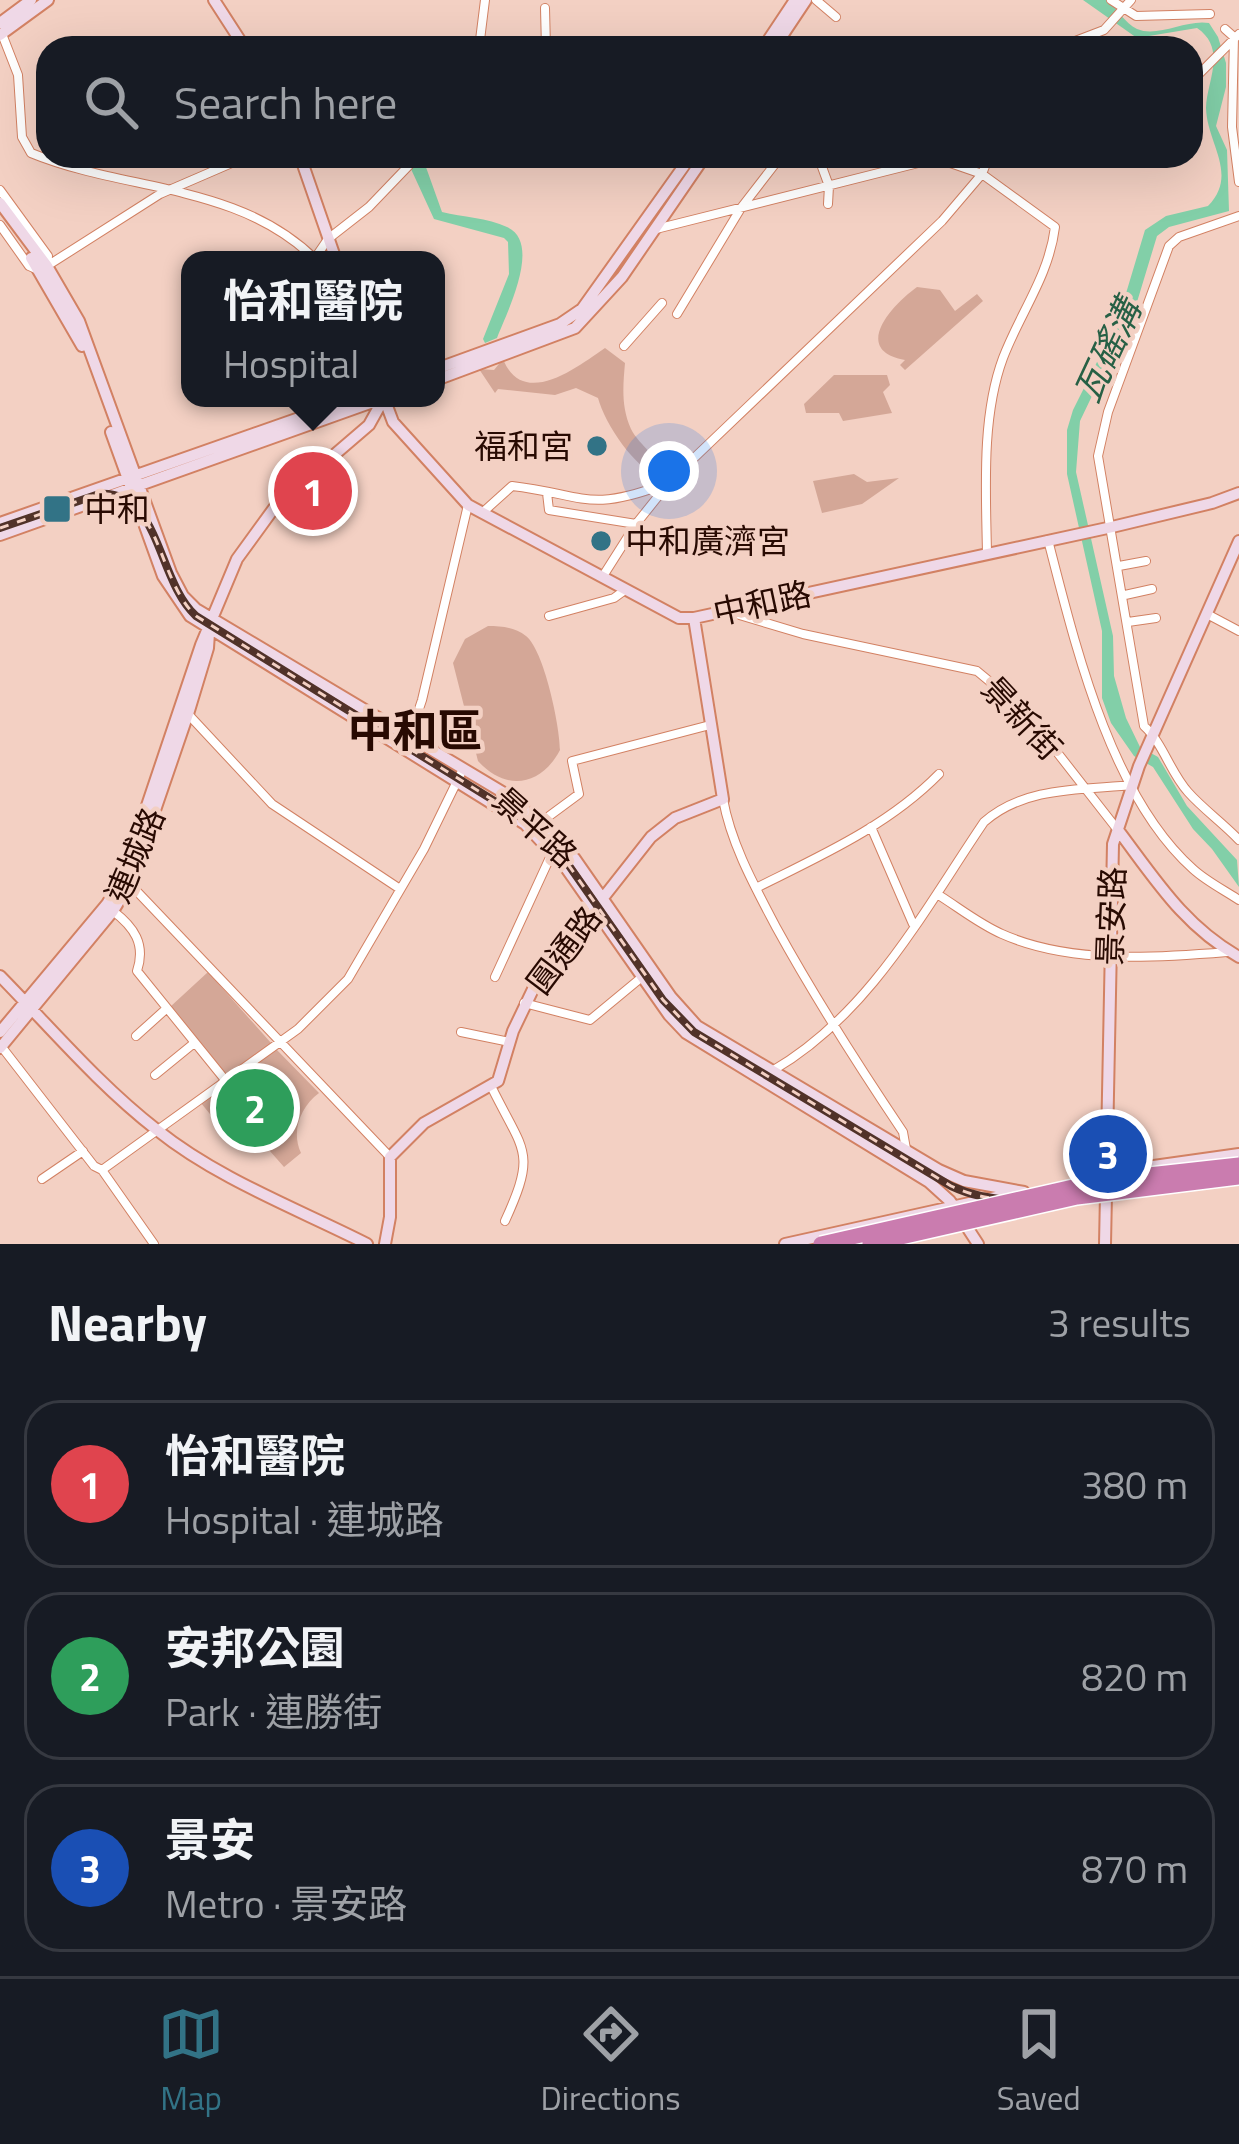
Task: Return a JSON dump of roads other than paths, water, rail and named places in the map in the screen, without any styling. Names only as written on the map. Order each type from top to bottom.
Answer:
[{"type":"highway","points":[[821,1244],[1105,1183],[1239,1168]]},
{"type":"highway","points":[[870,1244],[1077,1197],[1239,1168]]},
{"type":"main road","points":[[1,30],[31,0]]},
{"type":"main road","points":[[1,30],[48,0]]},
{"type":"main road","points":[[771,36],[795,0]]},
{"type":"main road","points":[[782,36],[806,0]]},
{"type":"main road","points":[[216,3],[237,36]]},
{"type":"main road","points":[[304,168],[333,251]]},
{"type":"main road","points":[[445,366],[560,323],[582,310],[683,168]]},
{"type":"main road","points":[[445,377],[575,328],[622,277],[697,168]]},
{"type":"main road","points":[[0,203],[40,264]]},
{"type":"main road","points":[[0,215],[40,264]]},
{"type":"main road","name":"景平路","points":[[40,264],[80,321],[169,590],[190,616],[460,774],[504,794],[599,904],[683,1012],[707,1034],[955,1178],[1024,1192]]},
{"type":"main road","points":[[0,535],[332,407]]},
{"type":"main road","points":[[0,523],[357,407]]},
{"type":"main road","name":"連城路","points":[[1,1046],[126,880],[210,625],[237,559],[263,520],[369,425],[379,407]]},
{"type":"main road","name":"中和路","points":[[387,407],[393,422],[481,514],[604,576],[665,614],[694,618],[1239,499]]},
{"type":"main road","points":[[1183,510],[1239,499]]},
{"type":"main road","name":"景安路","points":[[1105,1244],[1110,877],[1118,830],[1139,766],[1239,541]]},
{"type":"main road","points":[[694,618],[723,799]]},
{"type":"main road","name":"連城路","points":[[0,1032],[112,911],[188,714],[210,625]]},
{"type":"main road","name":"圓通路","points":[[492,1088],[524,1003],[660,827],[723,799]]},
{"type":"main road","name":"景平路","points":[[532,828],[575,859],[642,977],[677,1024],[699,1043],[958,1203]]},
{"type":"main road","name":"景新街","points":[[1118,830],[1178,911],[1234,955]]},
{"type":"main road","points":[[0,976],[158,1131],[201,1160],[367,1244]]},
{"type":"main road","points":[[385,1244],[390,1157],[424,1123],[492,1088]]},
{"type":"main road","points":[[955,1178],[958,1203],[978,1244]]},
{"type":"main road","points":[[784,1244],[958,1203],[1105,1183]]},
{"type":"main road","points":[[847,1244],[965,1219],[1000,1218],[1105,1183]]},
{"type":"main road","points":[[885,1244],[965,1219],[1001,1195]]},
{"type":"street","points":[[480,36],[485,0]]},
{"type":"street","points":[[816,0],[836,17]]},
{"type":"street","points":[[1111,0],[1122,13],[1210,14]]},
{"type":"street","points":[[1086,36],[1107,27],[1131,0]]},
{"type":"street","points":[[545,8],[546,36]]},
{"type":"street","points":[[1225,29],[1236,36]]},
{"type":"street","points":[[1,30],[23,101],[22,137],[36,154]]},
{"type":"street","points":[[1203,69],[1236,36]]},
{"type":"street","points":[[1236,36],[1232,96],[1239,182]]},
{"type":"street","points":[[89,168],[259,218],[306,251]]},
{"type":"street","points":[[40,264],[171,189],[220,168]]},
{"type":"street","points":[[321,251],[406,168]]},
{"type":"street","points":[[677,314],[725,232],[772,168]]},
{"type":"street","points":[[823,168],[830,186],[828,204]]},
{"type":"street","points":[[654,230],[897,168]]},
{"type":"street","points":[[966,168],[982,174],[1055,227],[1044,274],[1013,333],[996,380],[987,554]]},
{"type":"street","points":[[604,576],[669,483],[942,221],[984,168]]},
{"type":"street","name":"景平路","points":[[0,190],[48,256],[29,266],[0,225]]},
{"type":"street","points":[[1239,216],[1179,237],[1169,246],[1108,412],[1098,456],[1144,726],[1190,794],[1239,840]]},
{"type":"street","points":[[624,346],[662,303]]},
{"type":"street","points":[[481,514],[512,486],[605,502],[669,483]]},
{"type":"street","points":[[547,493],[549,510],[636,524]]},
{"type":"street","points":[[408,743],[468,505]]},
{"type":"street","points":[[1048,540],[1082,670],[1141,809],[1193,869],[1239,900]]},
{"type":"street","points":[[1119,566],[1146,561]]},
{"type":"street","points":[[1125,596],[1152,589]]},
{"type":"street","points":[[549,616],[614,598],[625,590]]},
{"type":"street","name":"景新街","points":[[724,611],[803,634],[977,670],[1024,710],[1118,830]]},
{"type":"street","points":[[1207,614],[1239,631]]},
{"type":"street","points":[[1128,622],[1156,618]]},
{"type":"street","points":[[188,714],[272,805],[400,890]]},
{"type":"street","points":[[532,828],[579,794],[572,761],[710,725]]},
{"type":"street","points":[[102,1170],[279,1042],[319,1011],[349,979],[460,774]]},
{"type":"street","points":[[756,888],[871,827],[939,774]]},
{"type":"street","points":[[772,1072],[832,1028],[869,990],[984,822],[995,813],[1026,799],[1077,788],[1133,785]]},
{"type":"street","points":[[723,799],[756,888],[832,1028],[900,1127],[906,1151]]},
{"type":"street","points":[[871,827],[913,924]]},
{"type":"street","points":[[495,977],[553,852]]},
{"type":"street","points":[[126,880],[390,1157]]},
{"type":"street","points":[[937,894],[1019,940],[1110,955],[1234,955]]},
{"type":"street","points":[[112,911],[138,936],[137,971],[226,1081]]},
{"type":"street","points":[[524,1003],[590,1020],[642,977]]},
{"type":"street","points":[[136,1036],[166,1009]]},
{"type":"street","points":[[460,1032],[510,1042]]},
{"type":"street","points":[[155,1075],[193,1044]]},
{"type":"street","points":[[1,1046],[94,1166],[102,1170],[154,1244]]},
{"type":"street","points":[[492,1088],[526,1157],[523,1182],[505,1221]]},
{"type":"street","points":[[893,1143],[900,1136],[900,1127]]},
{"type":"street","points":[[42,1179],[82,1151]]},
{"type":"water","name":"瓦磘溝","points":[[1083,0],[1107,0],[1137,29],[1209,23],[1218,37],[1226,63],[1226,87],[1216,126],[1227,150],[1229,211],[1169,227],[1157,236],[1137,302],[1080,421],[1076,472],[1126,718],[1140,747],[1158,757],[1187,806],[1237,860],[1239,887],[1193,829],[1153,767],[1134,756],[1111,723],[1102,698],[1102,631],[1067,474],[1067,430],[1073,410],[1118,320],[1145,230],[1166,216],[1208,206],[1221,182],[1206,108],[1213,56],[1206,36],[1197,28],[1134,36]]},
{"type":"water","points":[[411,168],[426,168],[442,212],[500,224],[517,235],[522,248],[519,280],[497,338],[485,343],[483,339],[509,274],[508,242],[434,219]]},
{"type":"railway","points":[[0,528],[99,494],[135,506],[183,600],[196,616],[530,823],[565,860],[663,1000],[694,1032],[951,1186],[1013,1200],[1239,1173]]},
{"type":"place","name":"福和宮","points":[[597,446]]},
{"type":"place","name":"怡和醫院","points":[[313,491]]},
{"type":"place","name":"中和","points":[[57,509]]},
{"type":"place","name":"中和廣濟宮","points":[[601,541]]},
{"type":"place","name":"安邦公園","points":[[255,1108]]},
{"type":"place","name":"景安","points":[[1108,1154]]},
{"type":"district","name":"中和區","points":[[415,730]]}]
